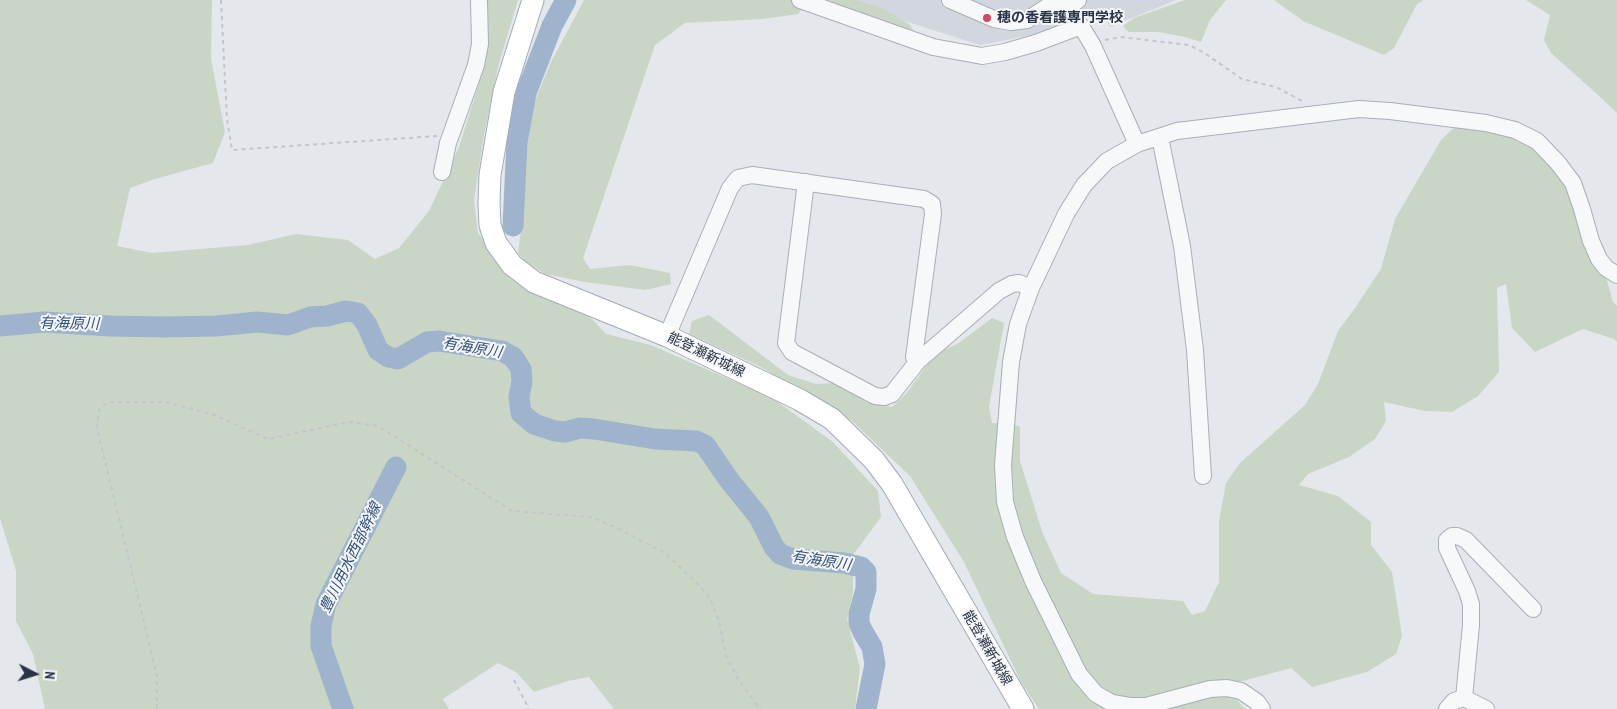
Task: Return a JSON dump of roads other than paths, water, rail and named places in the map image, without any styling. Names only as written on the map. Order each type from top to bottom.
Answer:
[{"type":"main road","name":"能登瀬新城線","points":[[533,0],[504,92],[490,176],[490,225],[496,243],[512,265],[534,282],[667,336],[800,400],[832,419],[874,460],[892,484],[1023,709]]},
{"type":"street","points":[[442,172],[450,137],[476,65],[480,44],[479,0]]},
{"type":"street","points":[[800,0],[933,46],[982,56],[1036,44],[1081,26]]},
{"type":"street","points":[[950,0],[994,19],[1011,22],[1027,20],[1052,2],[1064,7],[1074,3],[1081,26],[1137,144]]},
{"type":"street","points":[[1262,709],[1257,702],[1241,691],[1227,688],[1210,689],[1146,706],[1112,703],[1096,694],[1078,674],[1015,537],[1006,502],[1003,465],[1011,362],[1018,324],[1031,288],[1066,214],[1084,185],[1106,161],[1137,144],[1177,131],[1359,109],[1486,123],[1515,130],[1537,142],[1558,164],[1572,183],[1591,241],[1599,259],[1606,268],[1617,275]]},
{"type":"street","points":[[1160,137],[1182,246],[1194,350],[1203,476]]},
{"type":"street","points":[[667,336],[730,188],[738,178],[752,175],[924,199],[932,204],[933,214],[914,357],[918,361]]},
{"type":"street","points":[[806,182],[786,342],[792,352],[875,396],[884,397],[892,394],[918,361],[999,291],[1012,284],[1019,283],[1031,288]]},
{"type":"street","points":[[1464,698],[1471,625],[1471,604],[1447,548],[1447,540],[1452,536],[1466,540],[1533,609]]},
{"type":"street","points":[[1448,709],[1454,701],[1464,698],[1486,709]]},
{"type":"waterway","name":"豊川用水西部幹線","points":[[513,226],[517,142],[526,93],[552,26],[566,0]]},
{"type":"waterway","name":"有海原川","points":[[0,326],[44,322],[165,327],[216,326],[257,322],[288,325],[310,317],[327,316],[346,311],[358,313],[367,325],[378,350],[388,357],[398,359],[427,342],[439,341],[502,351],[513,357],[521,369],[522,381],[519,397],[521,413],[534,424],[555,431],[565,432],[580,428],[655,439],[696,441],[705,445],[729,480],[759,517],[774,547],[780,554],[793,559],[844,563],[861,567],[866,572],[866,589],[859,614],[859,623],[872,647],[875,664],[866,709]]},
{"type":"waterway","name":"豊川用水西部幹線","points":[[343,709],[321,646],[321,626],[326,604],[396,467]]},
{"type":"place","name":"穂の香看護専門学校","points":[[987,18]]}]
